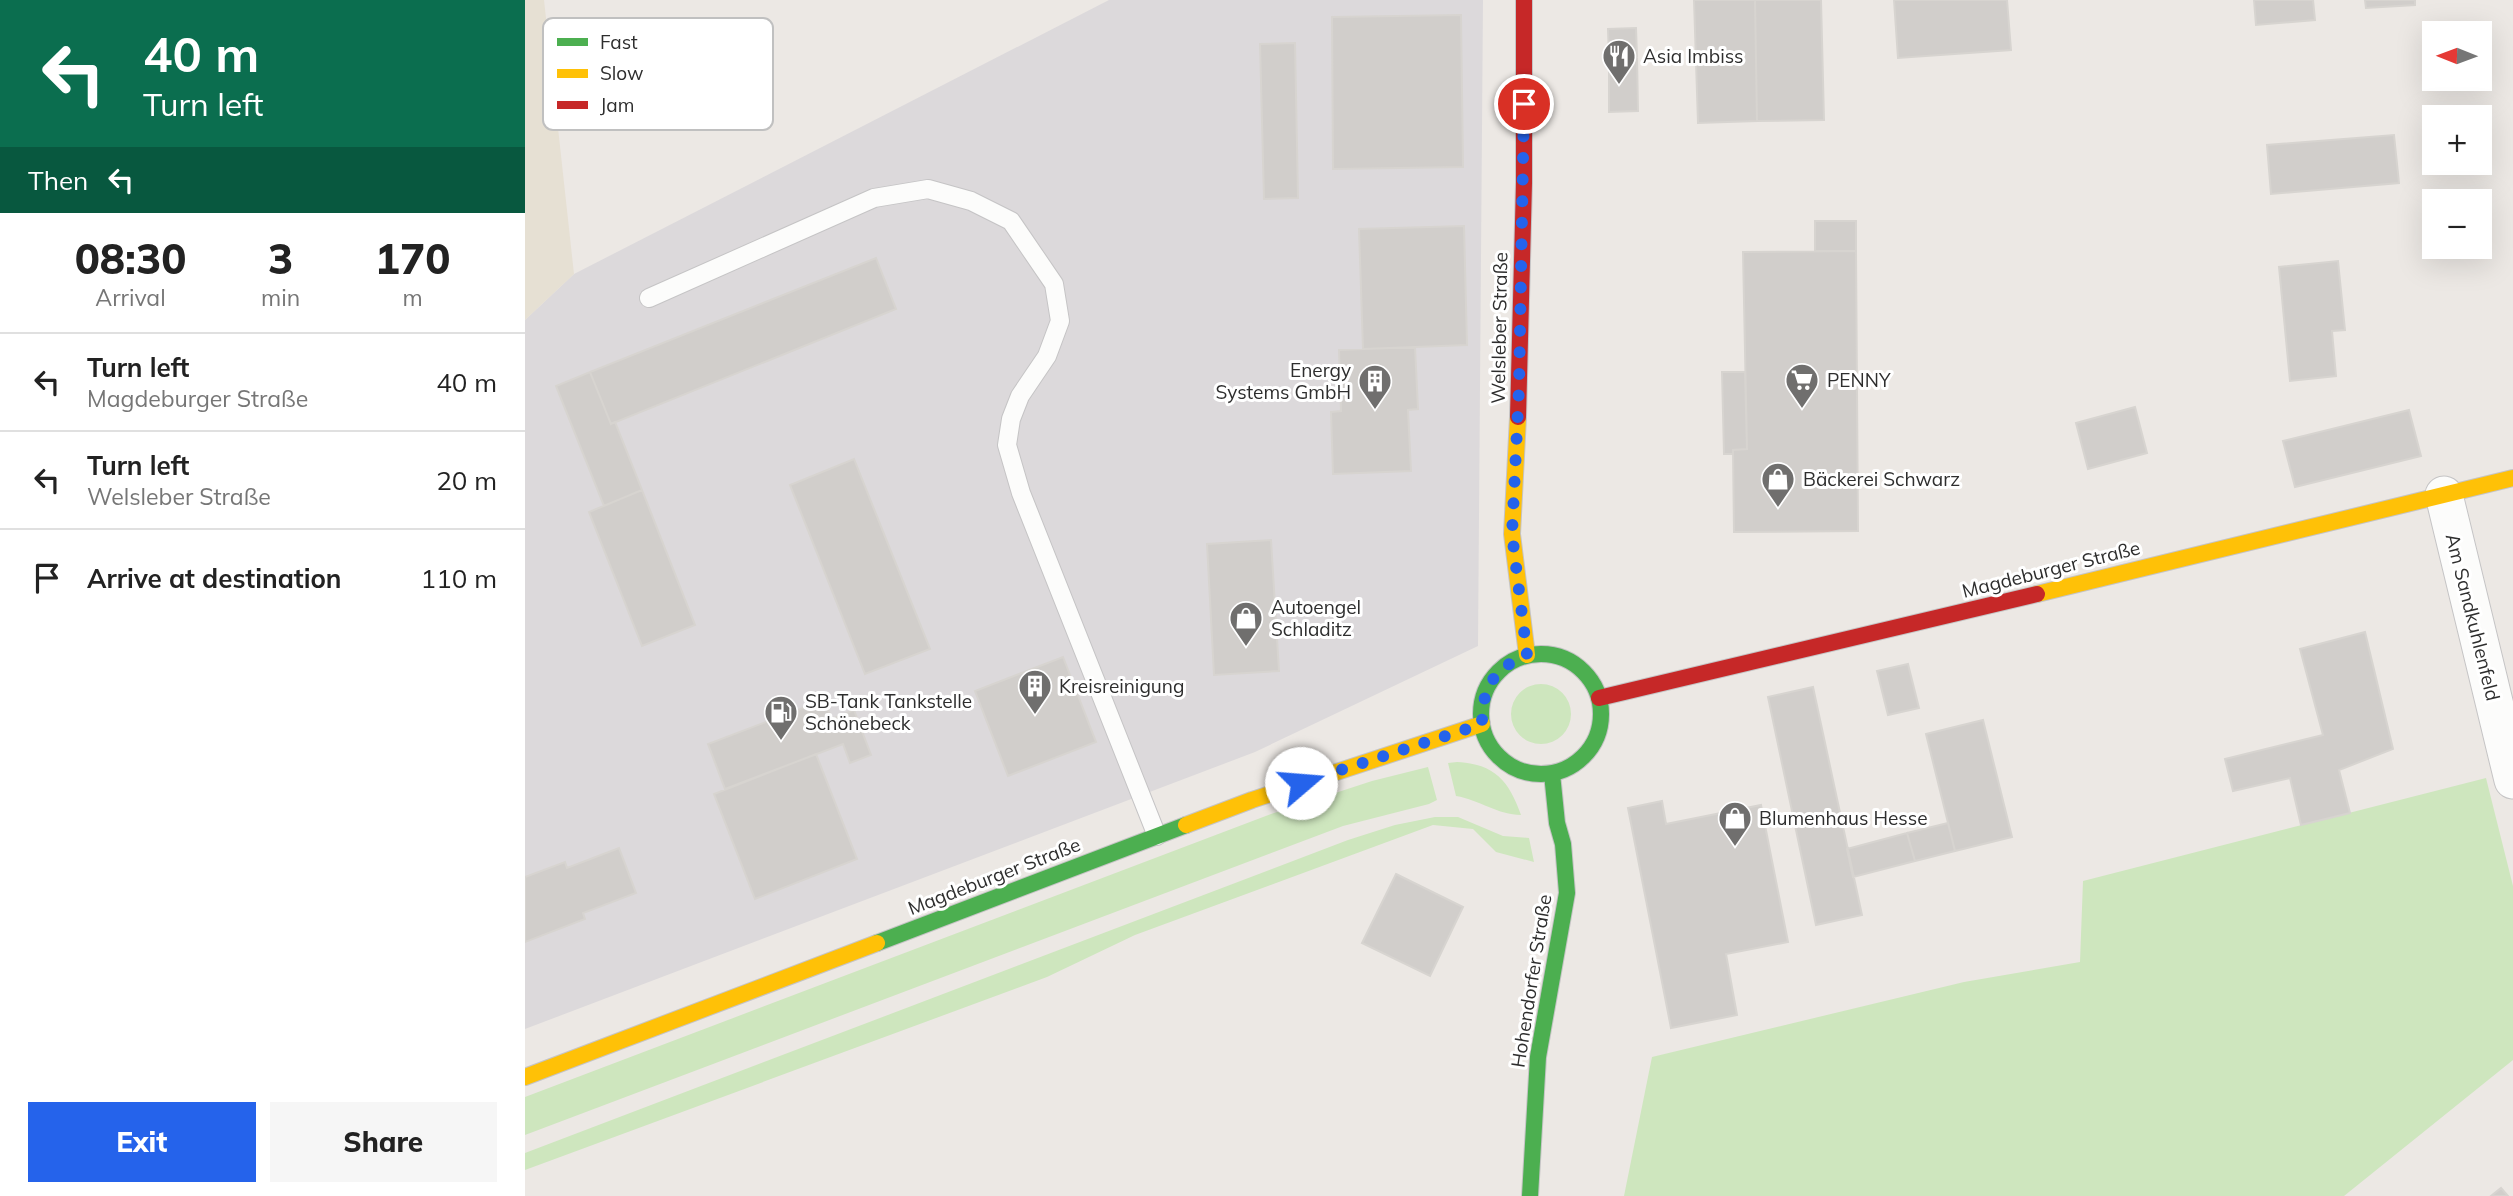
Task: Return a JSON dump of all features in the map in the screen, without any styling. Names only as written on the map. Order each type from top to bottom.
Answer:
[{"type":"main road","name":"Welsleber Straße","points":[[1524,0],[1524,183],[1512,534],[1527,655]]},
{"type":"main road","name":"Magdeburger Straße","points":[[1599,698],[2513,478]]},
{"type":"main road","points":[[1527,655],[1554,656],[1577,666],[1586,674],[1599,698],[1601,720],[1597,737],[1589,752],[1575,765],[1552,774],[1536,775],[1511,767],[1493,751],[1482,724],[1482,704],[1490,684],[1500,670],[1527,655]]},
{"type":"main road","name":"Magdeburger Straße","points":[[525,1077],[1252,800],[1482,724]]},
{"type":"main road","name":"Hohendorfer Straße","points":[[1530,1196],[1538,1057],[1567,893],[1563,844],[1557,822],[1552,774]]},
{"type":"street","name":"Am Sandkuhlenfeld","points":[[2444,495],[2513,780]]},
{"type":"lane","points":[[649,298],[874,198],[928,189],[971,201],[1011,220],[1054,284],[1060,321],[1047,356],[1020,396],[1011,419],[1007,445],[1021,493],[1157,836]]},
{"type":"shaded area","points":[[525,0],[544,0],[546,18],[543,18],[543,130],[558,130],[574,274],[525,320]]},
{"type":"shaded area","points":[[1109,0],[1483,0],[1478,646],[1255,752],[525,1029],[525,320],[574,274]]},
{"type":"green space","points":[[1541,684],[1558,689],[1566,697],[1571,714],[1566,731],[1558,739],[1541,744],[1524,739],[1516,731],[1511,714],[1516,697],[1524,689]]},
{"type":"green space","points":[[1448,763],[1481,766],[1499,776],[1521,815],[1505,813],[1456,796]]},
{"type":"green space","points":[[1428,767],[1437,800],[1429,804],[1343,826],[525,1135],[525,1097],[1271,814],[1372,781]]},
{"type":"green space","points":[[2486,778],[2513,886],[2513,1060],[2344,1196],[1624,1196],[1652,1057],[1964,982],[2080,962],[2083,881]]},
{"type":"green space","points":[[1435,817],[1458,817],[1503,836],[1529,838],[1534,862],[1496,852],[1473,829],[1433,825],[1135,935],[1047,977],[525,1170],[525,1153],[1348,840],[1395,825]]},
{"type":"building","points":[[1694,0],[1755,0],[1757,121],[1698,123]]},
{"type":"building","points":[[1755,0],[1821,0],[1824,120],[1757,121]]},
{"type":"building","points":[[1894,0],[2007,0],[2011,50],[1898,58]]},
{"type":"building","points":[[2254,0],[2313,0],[2315,20],[2256,25]]},
{"type":"building","points":[[2365,0],[2415,0],[2415,5],[2366,8]]},
{"type":"building","points":[[1461,15],[1463,167],[1333,169],[1332,17]]},
{"type":"building","points":[[1636,28],[1637,56],[1609,57],[1608,29]]},
{"type":"building","points":[[1295,43],[1298,198],[1264,199],[1260,44]]},
{"type":"building","points":[[1637,56],[1638,111],[1609,112],[1609,57]]},
{"type":"building","points":[[2394,135],[2399,183],[2271,194],[2267,145]]},
{"type":"building","points":[[1815,221],[1856,221],[1856,251],[1815,251]]},
{"type":"building","points":[[1464,226],[1467,345],[1363,349],[1359,229]]},
{"type":"building","name":"PENNY","points":[[1856,251],[1858,531],[1734,532],[1733,450],[1747,449],[1743,252]]},
{"type":"building","points":[[876,258],[896,309],[611,424],[590,372]]},
{"type":"building","points":[[2338,261],[2345,330],[2332,331],[2336,376],[2290,381],[2279,267]]},
{"type":"building","name":"Energy Systems GmbH","points":[[1415,347],[1418,409],[1408,410],[1411,471],[1333,474],[1331,412],[1341,411],[1339,350]]},
{"type":"building","points":[[590,372],[611,424],[615,422],[642,490],[604,506],[556,386]]},
{"type":"building","points":[[1722,372],[1745,372],[1747,449],[1733,450],[1733,454],[1724,454]]},
{"type":"building","points":[[2135,407],[2147,453],[2088,469],[2076,423]]},
{"type":"building","points":[[2409,410],[2421,456],[2295,487],[2283,441]]},
{"type":"building","points":[[854,459],[930,649],[865,674],[790,485]]},
{"type":"building","points":[[642,490],[695,625],[642,646],[589,512]]},
{"type":"building","points":[[1271,540],[1279,671],[1214,675],[1207,544]]},
{"type":"building","points":[[2365,632],[2393,749],[2339,770],[2350,813],[2301,825],[2290,778],[2233,791],[2225,759],[2323,735],[2300,649]]},
{"type":"building","name":"Kreisreinigung","points":[[1063,657],[1096,742],[1008,776],[975,691]]},
{"type":"building","points":[[1908,664],[1919,708],[1888,715],[1877,671]]},
{"type":"building","points":[[1813,687],[1862,915],[1816,925],[1768,697]]},
{"type":"building","points":[[824,700],[832,719],[854,710],[871,755],[850,763],[843,744],[725,789],[708,744]]},
{"type":"building","points":[[1983,720],[2012,837],[1955,851],[1926,734]]},
{"type":"building","points":[[816,754],[857,859],[755,899],[714,794]]},
{"type":"building","points":[[1662,801],[1666,824],[1761,805],[1788,942],[1726,954],[1737,1015],[1671,1028],[1628,808]]},
{"type":"building","points":[[1948,823],[1955,851],[1915,861],[1907,833]]},
{"type":"building","points":[[1907,833],[1915,861],[1853,877],[1847,849]]},
{"type":"building","points":[[619,848],[636,893],[583,913],[585,919],[525,942],[525,877],[565,862],[567,868]]},
{"type":"building","points":[[1396,874],[1463,907],[1430,976],[1362,943]]},
{"type":"building","points":[[2501,1188],[2508,1196],[2491,1196]]},
{"type":"traffic: fast","points":[[1541,654],[1564,659],[1583,672],[1596,691],[1601,714],[1596,737],[1583,756],[1564,769],[1541,774],[1518,769],[1499,756],[1486,737],[1481,714],[1486,691],[1499,672],[1518,659],[1541,654]]},
{"type":"traffic: fast","points":[[1530,1196],[1538,1057],[1567,893],[1563,844],[1557,823],[1552,774]]},
{"type":"traffic: fast","points":[[877,943],[1186,825]]},
{"type":"traffic: slow","points":[[1518,417],[1512,534],[1527,655]]},
{"type":"traffic: slow","points":[[2037,594],[2513,478]]},
{"type":"traffic: slow","points":[[1186,825],[1252,800],[1482,724]]},
{"type":"traffic: slow","points":[[525,1077],[877,943]]},
{"type":"traffic: jam","points":[[1518,417],[1524,183],[1524,0]]},
{"type":"traffic: jam","points":[[1599,698],[2037,594]]},
{"type":"place","name":"Asia Imbiss","points":[[1619,86]]},
{"type":"place","name":"PENNY","points":[[1802,410]]},
{"type":"place","name":"Energy Systems GmbH","points":[[1375,411]]},
{"type":"place","name":"Bäckerei Schwarz","points":[[1778,509]]},
{"type":"place","name":"Autoengel Schladitz","points":[[1246,648]]},
{"type":"place","name":"Kreisreinigung","points":[[1035,716]]},
{"type":"place","name":"SB-Tank Tankstelle Schönebeck","points":[[781,742]]},
{"type":"place","name":"Blumenhaus Hesse","points":[[1735,848]]},
{"type":"route","points":[[1301,783],[1482,724],[1482,704],[1490,684],[1500,670],[1527,655],[1512,534],[1519,388],[1524,104]]}]
